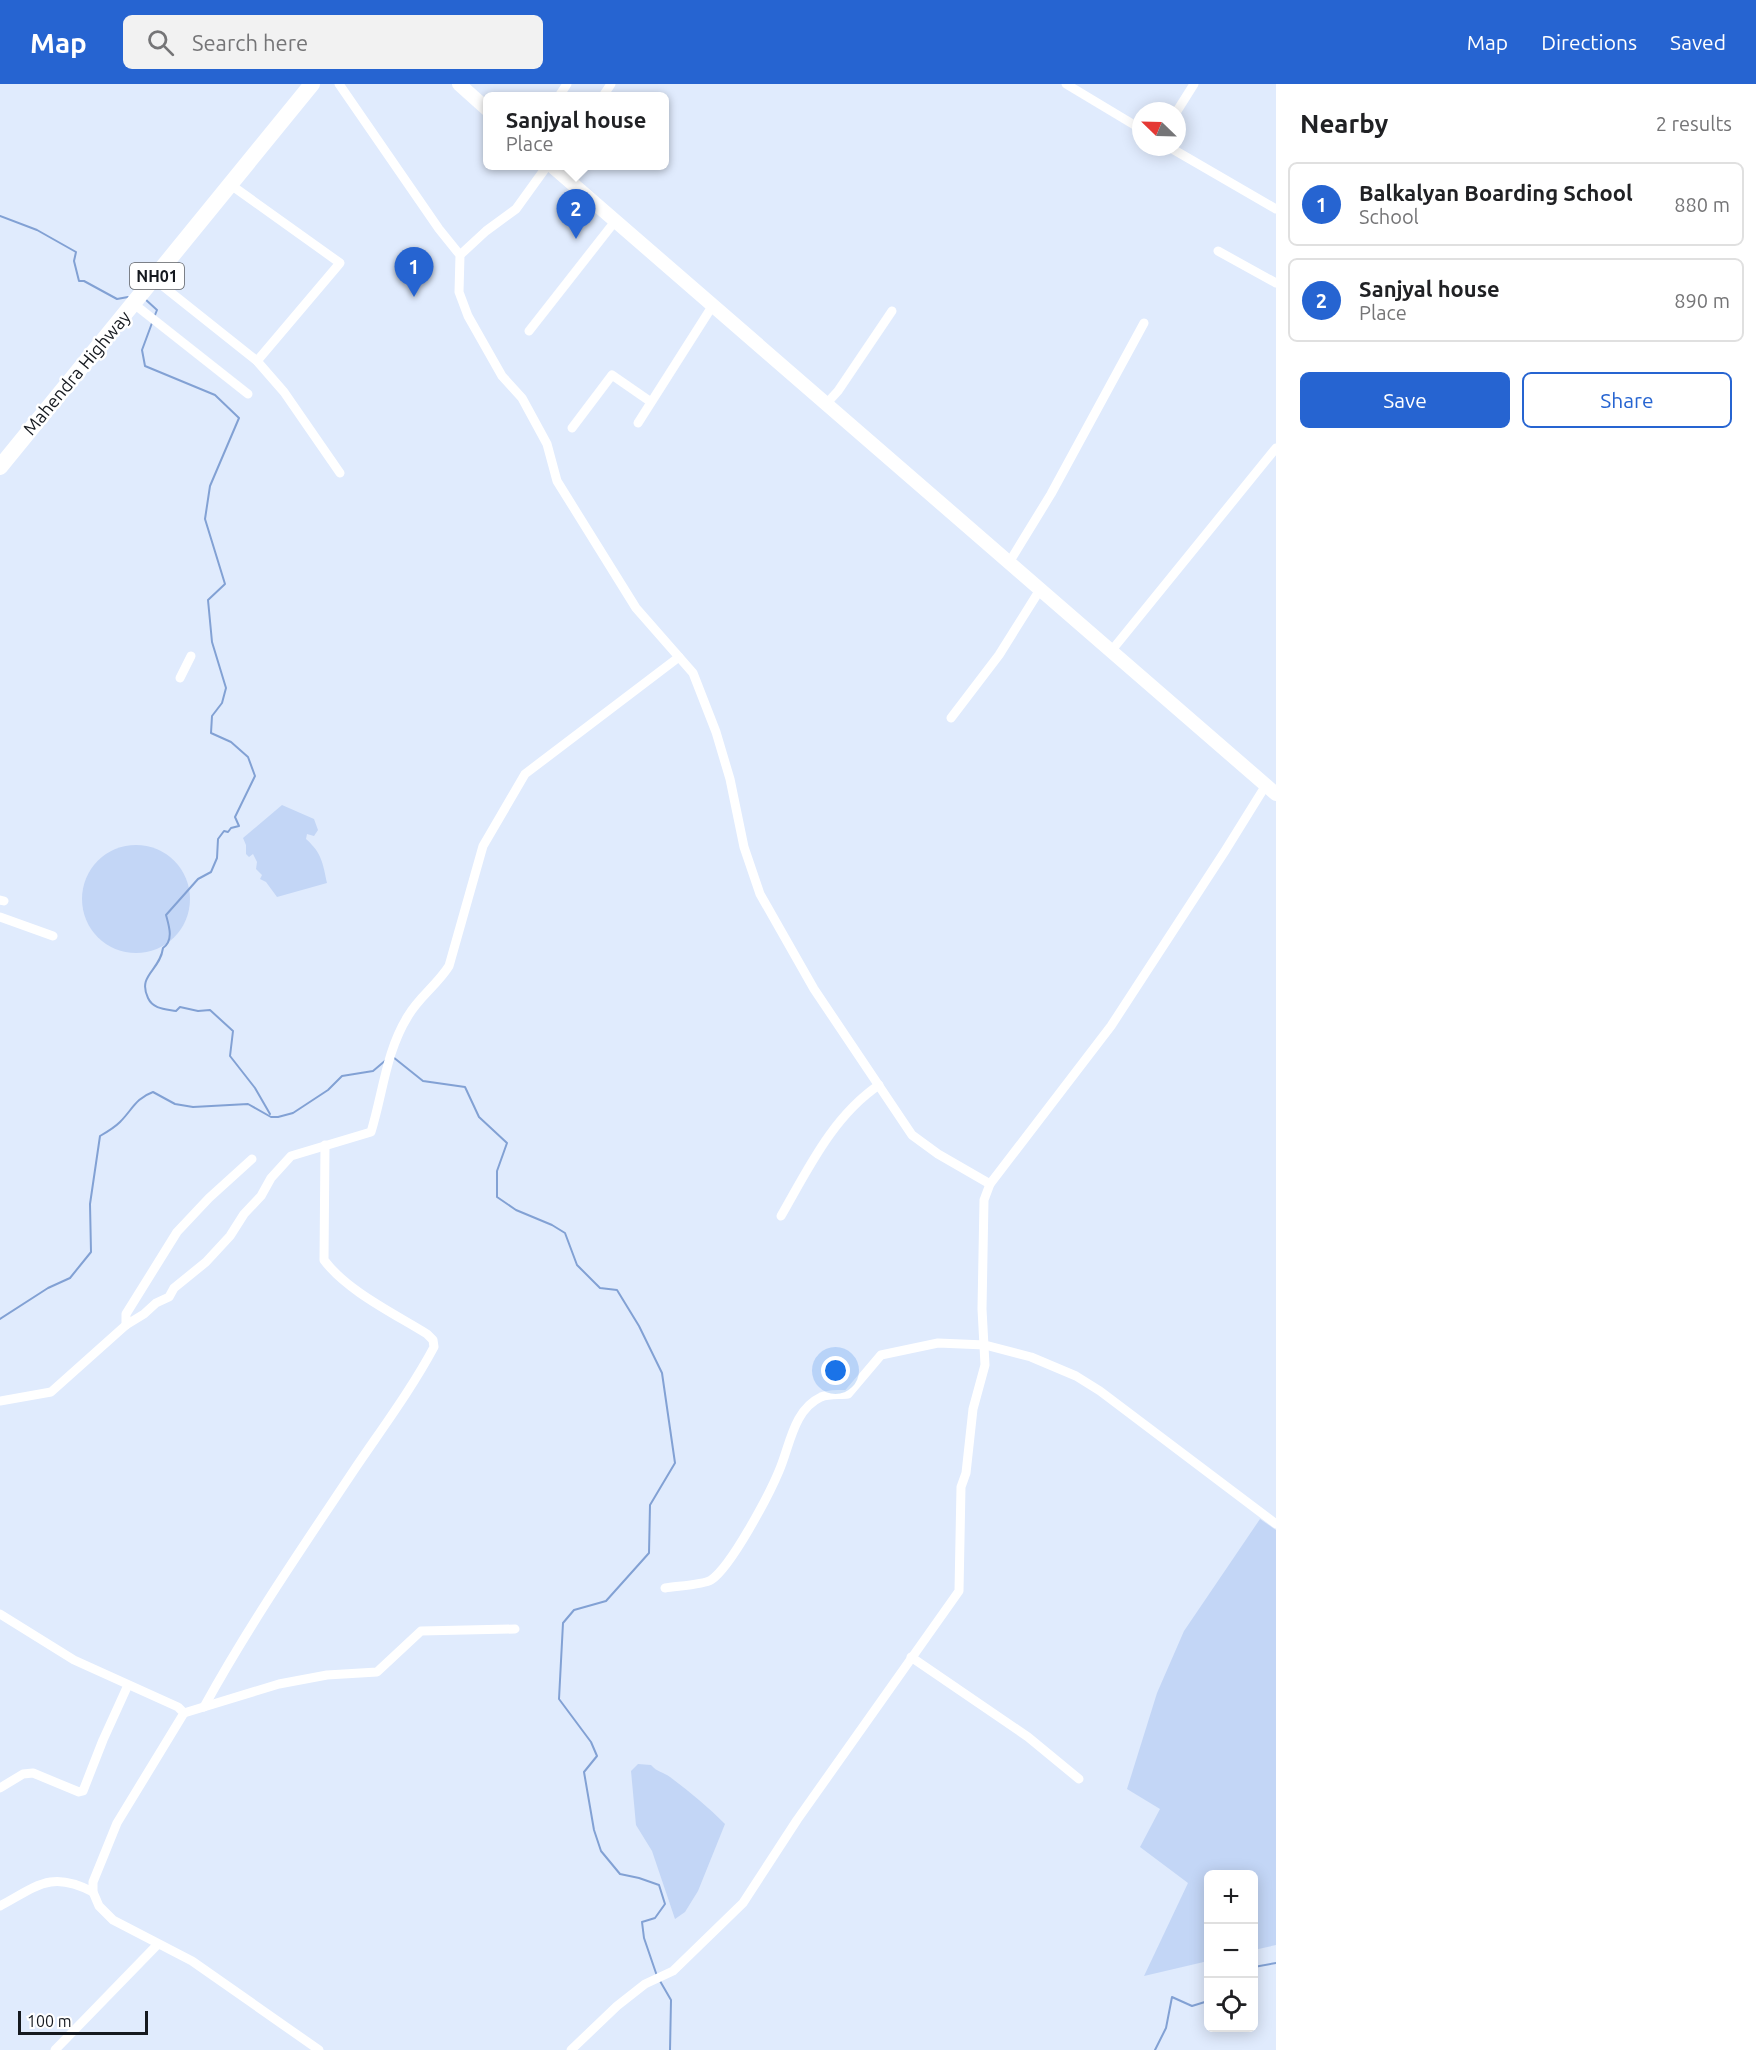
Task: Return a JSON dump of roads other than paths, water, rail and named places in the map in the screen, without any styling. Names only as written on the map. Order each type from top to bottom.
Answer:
[{"type":"highway","name":"Mahendra Highway","points":[[0,467],[312,84]]},
{"type":"street","points":[[339,84],[439,229],[460,255],[459,292],[468,316],[502,376],[522,398],[547,444],[557,481],[636,608],[693,673],[716,732],[730,779],[744,847],[760,894],[814,989],[912,1135],[938,1154],[990,1184]]},
{"type":"street","points":[[459,84],[483,106]]},
{"type":"street","points":[[1066,84],[1132,124]]},
{"type":"street","points":[[1183,102],[1194,84]]},
{"type":"street","points":[[1186,156],[1275,204]]},
{"type":"street","points":[[460,255],[486,231],[516,209],[549,170]]},
{"type":"street","points":[[557,170],[1271,789],[1219,861],[1111,1026],[990,1184],[984,1200],[982,1309],[985,1365],[974,1409],[966,1473],[961,1487],[959,1591],[797,1820],[742,1904],[673,1971],[645,1984],[616,2006],[571,2050]]},
{"type":"street","points":[[231,184],[340,263],[257,361]]},
{"type":"street","points":[[529,331],[616,220]]},
{"type":"street","points":[[1218,251],[1276,283]]},
{"type":"street","points":[[154,279],[257,361],[284,392],[340,473]]},
{"type":"street","points":[[134,304],[248,394]]},
{"type":"street","points":[[638,423],[713,305]]},
{"type":"street","points":[[827,403],[838,391],[892,311]]},
{"type":"street","points":[[1010,561],[1054,488],[1144,323]]},
{"type":"street","points":[[572,428],[612,375],[651,402]]},
{"type":"street","points":[[1112,650],[1276,448]]},
{"type":"street","points":[[951,718],[999,655],[1041,588]]},
{"type":"street","points":[[180,678],[191,656]]},
{"type":"street","points":[[0,1401],[51,1392],[65,1382],[86,1359],[126,1325],[156,1303],[169,1297],[174,1288],[206,1262],[230,1236],[244,1214],[261,1196],[272,1178],[291,1156],[371,1132],[394,1043],[420,998],[440,980],[449,966],[483,846],[525,774],[680,657]]},
{"type":"street","points":[[0,917],[53,936]]},
{"type":"street","points":[[781,1216],[838,1123],[863,1096],[879,1085]]},
{"type":"street","points":[[204,1707],[226,1666],[285,1573],[434,1347],[433,1340],[427,1334],[365,1295],[332,1270],[324,1260],[325,1145]]},
{"type":"street","points":[[126,1325],[126,1314],[177,1232],[209,1198],[252,1159]]},
{"type":"street","points":[[666,1588],[710,1581],[726,1562],[766,1498],[802,1412],[821,1397],[848,1394],[881,1355],[938,1343],[985,1346],[1031,1358],[1076,1376],[1100,1391],[1276,1524]]},
{"type":"street","points":[[0,1614],[74,1660],[178,1707],[184,1713]]},
{"type":"street","points":[[319,2050],[192,1961],[113,1920],[99,1906],[93,1892],[93,1882],[117,1823],[184,1713],[279,1684],[327,1675],[377,1672],[421,1631],[515,1629]]},
{"type":"street","points":[[911,1657],[1028,1737],[1079,1779]]},
{"type":"street","points":[[0,1788],[23,1774],[33,1773],[79,1792],[83,1791],[128,1685]]},
{"type":"street","points":[[0,1906],[37,1886],[59,1880],[76,1883],[93,1892]]},
{"type":"street","points":[[55,2050],[158,1944]]},
{"type":"waterway","points":[[0,216],[37,230],[76,252],[74,261],[79,281],[84,281],[117,299],[128,297]]},
{"type":"waterway","points":[[145,299],[157,310],[155,315]]},
{"type":"waterway","points":[[152,323],[142,350],[145,366],[215,395],[239,418],[210,486],[205,519],[225,584],[208,600],[212,642],[226,688],[222,703],[212,716],[211,733],[231,742],[248,757],[255,776],[235,817],[239,826],[231,828],[228,832],[224,831],[218,839],[217,858],[211,872],[198,879],[166,915],[170,933],[169,941],[147,978],[145,990],[150,1002],[156,1006],[176,1011],[180,1007],[198,1011],[210,1010],[233,1031],[230,1056],[255,1088],[270,1114]]},
{"type":"waterway","points":[[393,1057],[423,1081],[465,1087],[479,1117],[507,1143],[497,1171],[497,1197],[516,1210],[565,1233],[577,1265],[600,1288],[617,1290],[639,1326],[662,1373],[675,1463],[650,1505],[649,1553],[606,1601],[574,1610],[563,1623],[559,1699],[591,1742],[597,1756],[584,1772],[594,1830],[601,1851],[620,1874],[659,1885],[665,1904],[655,1918],[642,1922],[644,1938],[657,1976]]},
{"type":"waterway","points":[[0,1319],[48,1288],[70,1278],[91,1252],[90,1204],[100,1136],[118,1124],[142,1098],[153,1092],[175,1104],[193,1107],[248,1104],[271,1117],[278,1117],[293,1113],[328,1090],[342,1076],[373,1071],[386,1060]]},
{"type":"waterway","points":[[1258,1966],[1276,1963]]},
{"type":"waterway","points":[[660,1981],[671,2000],[670,2050]]},
{"type":"waterway","points":[[1155,2050],[1166,2028],[1172,1997],[1192,2006],[1204,2002]]},
{"type":"place","name":"Sanjyal house","points":[[576,239]]},
{"type":"place","name":"Balkalyan Boarding School","points":[[414,297]]}]
